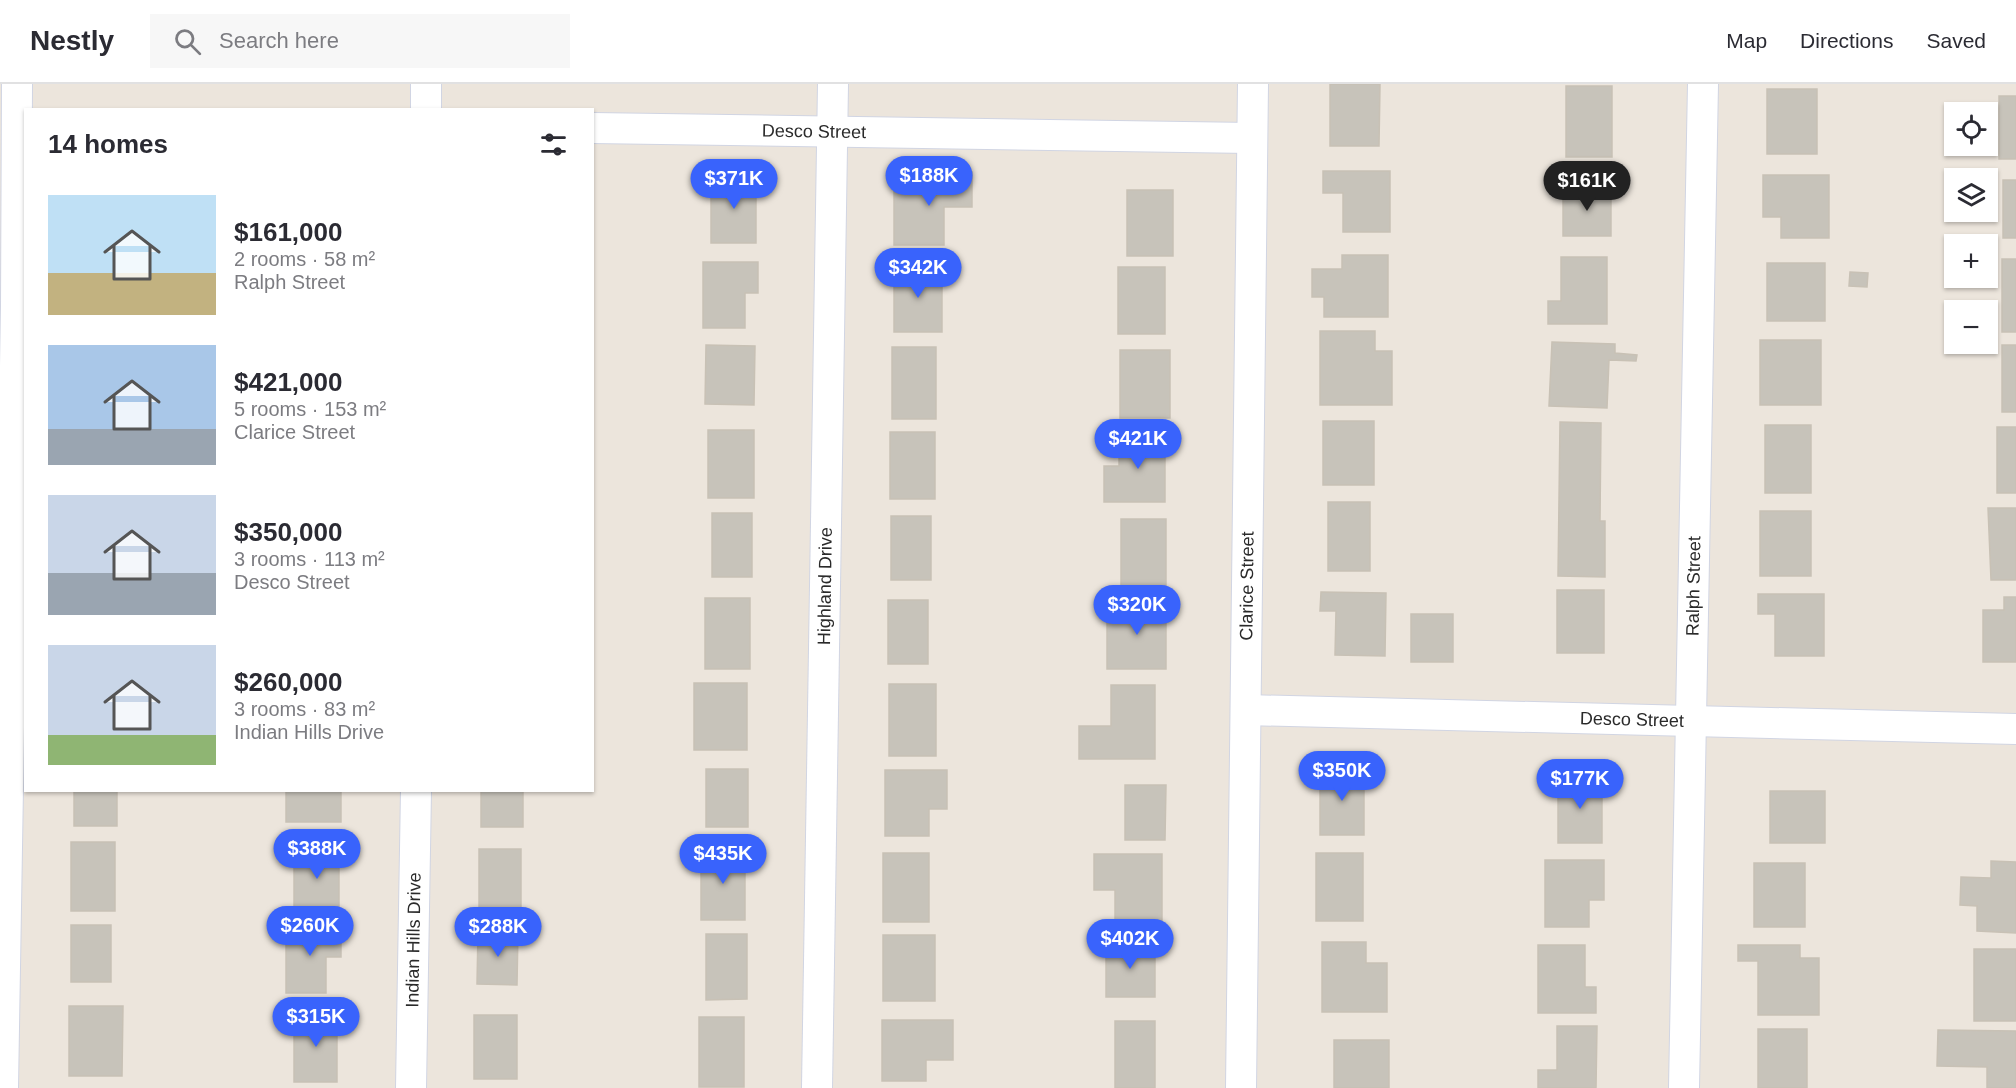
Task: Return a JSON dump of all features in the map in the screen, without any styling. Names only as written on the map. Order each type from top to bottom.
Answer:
[{"type":"street","points":[[3,1088],[16,318],[14,120],[17,84]]},
{"type":"street","points":[[426,84],[426,108]]},
{"type":"street","name":"Highland Drive","points":[[817,1088],[833,84]]},
{"type":"street","name":"Clarice Street","points":[[1241,1088],[1253,84]]},
{"type":"street","name":"Ralph Street","points":[[1684,1088],[1703,84]]},
{"type":"street","name":"Desco Street","points":[[594,128],[1251,138]]},
{"type":"street","name":"Desco Street","points":[[1246,710],[1691,723],[2016,729]]},
{"type":"street","name":"Indian Hills Drive","points":[[411,1088],[416,792]]},
{"type":"building","points":[[1330,84],[1380,84],[1379,146],[1330,146]]},
{"type":"building","points":[[1566,86],[1612,86],[1612,157],[1566,157]]},
{"type":"building","points":[[1767,89],[1817,89],[1817,154],[1767,154]]},
{"type":"building","points":[[1999,96],[2016,96],[2016,159],[1999,159]]},
{"type":"building","points":[[1323,171],[1390,171],[1390,232],[1343,232],[1343,193],[1323,193]]},
{"type":"building","points":[[922,172],[972,172],[972,207],[944,207],[944,245],[894,245],[894,187],[922,187]]},
{"type":"building","points":[[1763,175],[1829,175],[1829,238],[1781,238],[1781,217],[1763,217]]},
{"type":"building","points":[[711,177],[756,177],[756,243],[711,243]]},
{"type":"building","points":[[2003,180],[2016,180],[2016,238],[2003,238]]},
{"type":"building","points":[[1563,189],[1611,189],[1611,236],[1563,236]]},
{"type":"building","points":[[1127,190],[1173,190],[1173,256],[1127,256]]},
{"type":"building","points":[[1342,255],[1388,255],[1388,317],[1324,317],[1324,297],[1312,297],[1312,269],[1342,269]]},
{"type":"building","points":[[1561,257],[1607,257],[1607,324],[1548,324],[1548,301],[1561,301]]},
{"type":"building","points":[[2002,259],[2016,259],[2016,332],[2002,332]]},
{"type":"building","points":[[703,262],[758,262],[758,293],[745,293],[745,328],[703,328]]},
{"type":"building","points":[[1767,263],[1825,263],[1825,321],[1767,321]]},
{"type":"building","points":[[894,265],[942,265],[942,332],[894,332]]},
{"type":"building","points":[[1118,267],[1165,267],[1165,334],[1118,334]]},
{"type":"building","points":[[1850,272],[1868,273],[1867,287],[1849,286]]},
{"type":"building","points":[[1320,331],[1375,331],[1375,351],[1392,351],[1392,405],[1320,405]]},
{"type":"building","points":[[1760,340],[1821,340],[1821,405],[1760,405]]},
{"type":"building","points":[[1552,342],[1615,344],[1615,353],[1637,355],[1636,361],[1609,360],[1607,408],[1549,406]]},
{"type":"building","points":[[706,345],[755,346],[754,405],[705,404]]},
{"type":"building","points":[[2002,345],[2016,345],[2016,412],[2002,412]]},
{"type":"building","points":[[892,347],[936,347],[936,419],[892,419]]},
{"type":"building","points":[[1120,350],[1170,350],[1170,418],[1120,418]]},
{"type":"building","points":[[1323,421],[1374,421],[1374,485],[1323,485]]},
{"type":"building","points":[[1560,422],[1601,423],[1600,521],[1605,521],[1605,577],[1558,576]]},
{"type":"building","points":[[1765,425],[1811,425],[1811,493],[1765,493]]},
{"type":"building","points":[[1997,427],[2016,427],[2016,493],[1997,493]]},
{"type":"building","points":[[708,430],[754,430],[754,498],[708,498]]},
{"type":"building","points":[[890,432],[935,432],[935,499],[890,499]]},
{"type":"building","points":[[1119,433],[1165,433],[1165,502],[1104,502],[1104,466],[1119,466]]},
{"type":"building","points":[[1328,502],[1370,502],[1370,571],[1328,571]]},
{"type":"building","points":[[1988,508],[2016,508],[2016,580],[1991,580]]},
{"type":"building","points":[[1760,511],[1811,511],[1811,576],[1760,576]]},
{"type":"building","points":[[712,513],[752,513],[752,577],[712,577]]},
{"type":"building","points":[[891,516],[931,516],[931,580],[891,580]]},
{"type":"building","points":[[1121,519],[1166,519],[1166,588],[1121,588]]},
{"type":"building","points":[[1557,590],[1604,590],[1604,653],[1557,653]]},
{"type":"building","points":[[1321,592],[1386,593],[1385,656],[1335,655],[1336,611],[1320,611]]},
{"type":"building","points":[[1758,594],[1824,594],[1824,656],[1775,656],[1775,614],[1758,614]]},
{"type":"building","points":[[2004,597],[2016,597],[2016,662],[1983,662],[1983,610],[2004,610]]},
{"type":"building","points":[[705,598],[750,598],[750,669],[705,669]]},
{"type":"building","points":[[888,600],[928,600],[928,664],[888,664]]},
{"type":"building","points":[[1107,604],[1166,604],[1166,669],[1107,669]]},
{"type":"building","points":[[1411,614],[1453,614],[1453,662],[1411,662]]},
{"type":"building","points":[[694,683],[747,683],[747,750],[694,750]]},
{"type":"building","points":[[889,684],[936,684],[936,756],[889,756]]},
{"type":"building","points":[[1111,685],[1155,685],[1155,759],[1079,759],[1079,726],[1111,726]]},
{"type":"building","points":[[706,769],[748,769],[748,827],[706,827]]},
{"type":"building","points":[[885,770],[947,770],[947,809],[929,809],[929,836],[885,836]]},
{"type":"building","points":[[1320,770],[1364,770],[1364,835],[1320,835]]},
{"type":"building","points":[[1558,777],[1602,777],[1602,843],[1558,843]]},
{"type":"building","points":[[1125,785],[1166,785],[1165,840],[1125,840]]},
{"type":"building","points":[[1770,791],[1825,791],[1825,843],[1770,843]]},
{"type":"building","points":[[74,792],[117,792],[117,826],[74,826]]},
{"type":"building","points":[[286,792],[341,792],[341,822],[286,822]]},
{"type":"building","points":[[481,792],[523,792],[523,827],[481,827]]},
{"type":"building","points":[[71,842],[115,842],[115,911],[71,911]]},
{"type":"building","points":[[294,844],[339,844],[339,915],[294,915]]},
{"type":"building","points":[[479,849],[521,849],[521,916],[479,916]]},
{"type":"building","points":[[701,851],[745,851],[745,920],[701,920]]},
{"type":"building","points":[[883,853],[929,853],[929,922],[883,922]]},
{"type":"building","points":[[1316,853],[1363,853],[1363,921],[1316,921]]},
{"type":"building","points":[[1094,854],[1162,854],[1162,924],[1115,924],[1115,890],[1094,890]]},
{"type":"building","points":[[1545,860],[1604,860],[1604,900],[1589,900],[1589,927],[1545,927]]},
{"type":"building","points":[[1991,861],[2016,862],[2016,933],[1977,931],[1977,906],[1960,905],[1961,877],[1991,878]]},
{"type":"building","points":[[1754,863],[1805,863],[1805,927],[1754,927]]},
{"type":"building","points":[[71,925],[111,925],[111,982],[71,982]]},
{"type":"building","points":[[286,927],[341,927],[341,957],[326,957],[326,993],[286,993]]},
{"type":"building","points":[[478,931],[518,931],[517,985],[477,984]]},
{"type":"building","points":[[706,934],[747,934],[747,999],[706,1000]]},
{"type":"building","points":[[883,935],[935,935],[935,1001],[883,1001]]},
{"type":"building","points":[[1322,942],[1366,942],[1366,963],[1387,963],[1387,1012],[1322,1012]]},
{"type":"building","points":[[1106,944],[1155,944],[1155,997],[1106,997]]},
{"type":"building","points":[[1538,945],[1585,945],[1585,987],[1596,987],[1596,1013],[1538,1013]]},
{"type":"building","points":[[1738,945],[1800,945],[1800,958],[1819,958],[1819,1015],[1758,1015],[1758,961],[1738,961]]},
{"type":"building","points":[[1974,949],[2016,949],[2016,1021],[1974,1021]]},
{"type":"building","points":[[69,1006],[123,1006],[122,1076],[69,1076]]},
{"type":"building","points":[[294,1013],[337,1013],[337,1082],[294,1082]]},
{"type":"building","points":[[474,1015],[517,1015],[517,1079],[474,1079]]},
{"type":"building","points":[[699,1017],[744,1017],[744,1087],[699,1087]]},
{"type":"building","points":[[882,1020],[953,1020],[953,1060],[926,1060],[926,1081],[882,1081]]},
{"type":"building","points":[[1115,1021],[1155,1021],[1155,1088],[1115,1088]]},
{"type":"building","points":[[1557,1026],[1597,1026],[1596,1088],[1538,1088],[1538,1070],[1557,1070]]},
{"type":"building","points":[[1758,1029],[1807,1029],[1807,1088],[1758,1088]]},
{"type":"building","points":[[1938,1030],[2016,1031],[2016,1088],[1987,1088],[1987,1067],[1937,1066]]},
{"type":"building","points":[[1334,1040],[1389,1040],[1389,1088],[1334,1088]]}]
